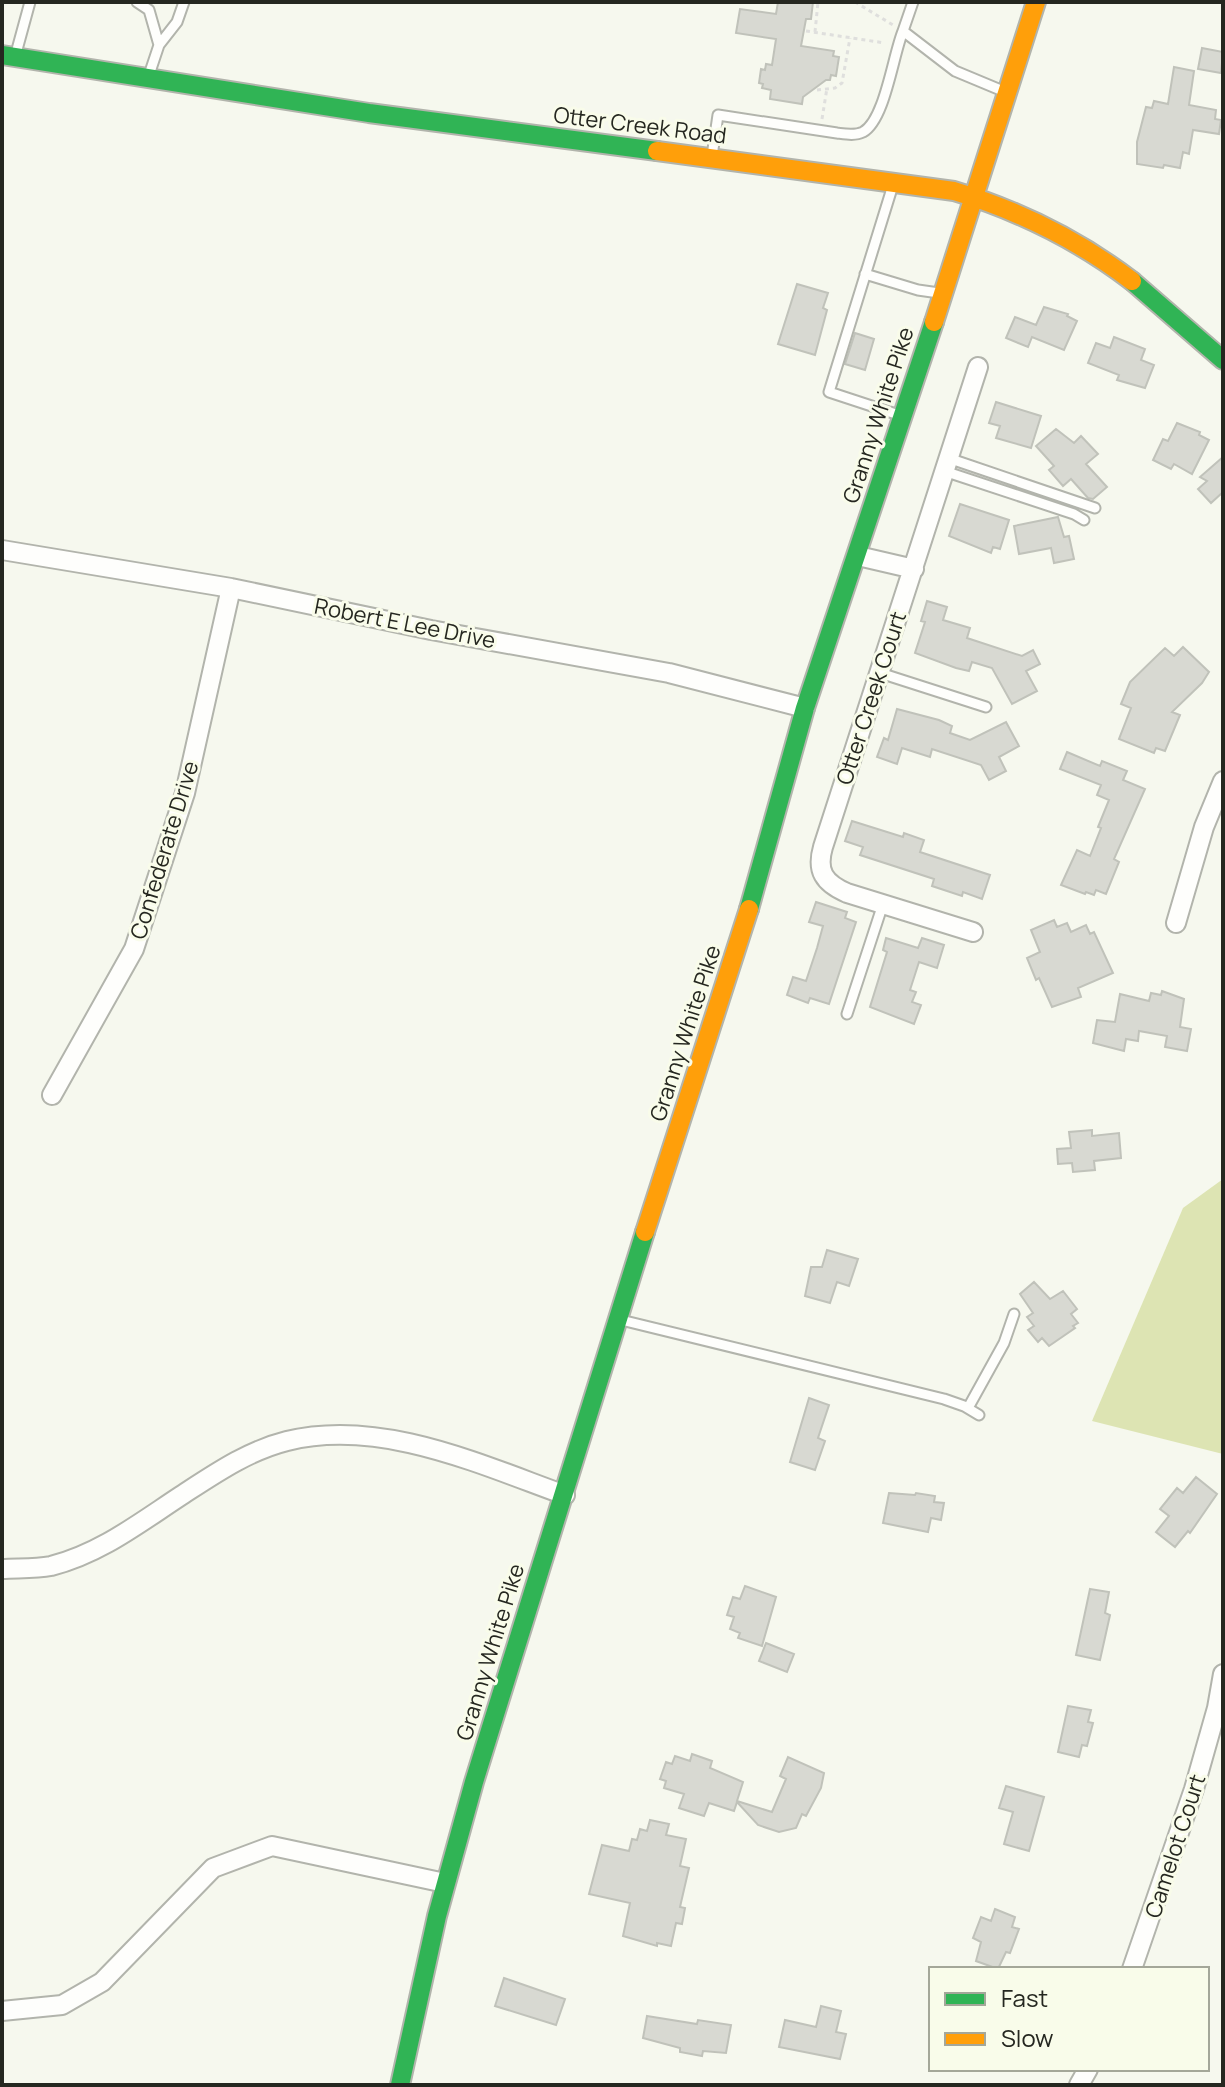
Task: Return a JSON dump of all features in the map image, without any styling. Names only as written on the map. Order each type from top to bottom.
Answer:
[{"type":"main road","name":"Granny White Pike","points":[[400,2085],[445,1883],[618,1319],[738,951],[805,708],[904,416],[1036,2]]},
{"type":"main road","name":"Otter Creek Road","points":[[8,56],[369,113],[894,182],[973,197],[1019,212],[1075,243],[1159,302],[1223,360]]},
{"type":"street","name":"Otter Creek Court","points":[[973,932],[836,888],[823,877],[820,867],[823,847],[978,367]]},
{"type":"street","name":"Robert E Lee Drive","points":[[2,550],[231,588],[431,630],[669,673],[805,708]]},
{"type":"street","points":[[858,556],[914,569]]},
{"type":"street","name":"Confederate Drive","points":[[52,1095],[134,949],[185,793],[231,588]]},
{"type":"street","points":[[1176,923],[1204,827],[1223,781]]},
{"type":"street","points":[[2,1569],[48,1566],[94,1552],[227,1466],[262,1449],[314,1436],[389,1438],[475,1463],[565,1495]]},
{"type":"street","name":"Camelot Court","points":[[1133,1967],[1194,1789],[1219,1700],[1223,1669]]},
{"type":"street","points":[[2,2011],[62,2005],[102,1982],[213,1868],[272,1846],[445,1883]]},
{"type":"lane","points":[[8,56],[30,2]]},
{"type":"lane","points":[[137,2],[149,10],[159,45]]},
{"type":"lane","points":[[148,78],[159,45],[177,22],[184,2]]},
{"type":"lane","points":[[712,159],[718,115],[856,134],[870,127],[882,101],[897,45],[913,2]]},
{"type":"lane","points":[[903,31],[955,71],[1006,93]]},
{"type":"lane","points":[[894,182],[829,392],[904,416]]},
{"type":"lane","points":[[865,274],[943,294]]},
{"type":"lane","points":[[946,464],[1095,508]]},
{"type":"lane","points":[[946,464],[1084,520]]},
{"type":"lane","points":[[1019,495],[1023,485]]},
{"type":"lane","points":[[880,673],[986,707]]},
{"type":"lane","points":[[847,1014],[883,904]]},
{"type":"lane","points":[[968,1408],[1004,1343],[1014,1314]]},
{"type":"lane","points":[[618,1319],[944,1399],[979,1415]]},
{"type":"path","points":[[815,32],[818,2]]},
{"type":"path","points":[[855,2],[903,31]]},
{"type":"path","points":[[806,31],[897,45]]},
{"type":"path","points":[[817,90],[837,87],[844,80],[850,38]]},
{"type":"path","points":[[820,131],[827,88]]},
{"type":"green space","points":[[1223,1179],[1223,1454],[1092,1421],[1183,1208]]},
{"type":"building","points":[[778,2],[813,2],[811,19],[806,19],[801,46],[834,51],[833,56],[839,57],[836,76],[831,75],[830,80],[803,97],[802,104],[770,99],[771,90],[762,88],[763,84],[759,83],[761,69],[765,70],[766,64],[772,65],[776,39],[736,33],[740,9],[776,14]]},
{"type":"building","points":[[1202,48],[1223,52],[1221,73],[1198,69]]},
{"type":"building","points":[[1174,67],[1194,71],[1189,105],[1216,110],[1215,119],[1221,120],[1219,134],[1193,130],[1189,154],[1183,152],[1180,168],[1137,164],[1137,142],[1146,107],[1152,108],[1154,101],[1168,104]]},
{"type":"building","points":[[797,284],[828,293],[823,308],[827,310],[815,355],[778,344]]},
{"type":"building","points":[[1044,307],[1068,314],[1077,321],[1064,350],[1032,337],[1028,347],[1006,338],[1015,317],[1036,325]]},
{"type":"building","points":[[855,333],[874,339],[865,370],[845,364]]},
{"type":"building","points":[[1114,337],[1145,349],[1141,360],[1154,365],[1145,388],[1117,380],[1119,375],[1088,363],[1096,343],[1110,348]]},
{"type":"building","points":[[996,402],[1041,416],[1031,448],[996,438],[1000,426],[989,423]]},
{"type":"building","points":[[1177,423],[1200,432],[1199,435],[1209,440],[1192,474],[1174,464],[1171,469],[1153,460],[1163,439],[1168,441]]},
{"type":"building","points":[[1056,429],[1074,443],[1081,436],[1098,454],[1086,464],[1107,487],[1093,499],[1088,498],[1071,479],[1063,486],[1049,470],[1054,466],[1036,446]]},
{"type":"building","points":[[1223,457],[1223,492],[1211,503],[1198,489],[1207,481],[1200,477]]},
{"type":"building","points":[[960,504],[1009,520],[1000,549],[993,547],[991,553],[949,536]]},
{"type":"building","points":[[1058,517],[1064,537],[1069,536],[1074,559],[1054,563],[1051,548],[1019,554],[1014,526]]},
{"type":"building","points":[[927,601],[947,607],[943,620],[970,628],[967,638],[1022,656],[1033,650],[1040,664],[1026,671],[1037,691],[1012,704],[992,668],[972,662],[969,671],[915,653],[925,622],[921,621]]},
{"type":"building","points":[[1183,647],[1209,672],[1172,712],[1180,715],[1165,751],[1156,748],[1154,753],[1119,739],[1131,708],[1121,704],[1130,682],[1165,648],[1174,656]]},
{"type":"building","points":[[897,709],[939,720],[952,726],[950,733],[970,740],[1006,722],[1019,746],[999,757],[1006,771],[989,780],[981,765],[932,749],[930,757],[902,748],[897,764],[877,757],[884,738],[888,740]]},
{"type":"building","points":[[1067,752],[1100,766],[1102,761],[1127,771],[1123,780],[1145,789],[1114,859],[1119,862],[1106,894],[1096,890],[1094,895],[1085,894],[1061,885],[1077,850],[1090,856],[1109,800],[1097,795],[1101,785],[1060,769]]},
{"type":"building","points":[[852,821],[903,837],[904,833],[924,840],[920,852],[990,875],[982,899],[932,886],[934,879],[860,855],[863,847],[845,841]]},
{"type":"building","points":[[816,902],[847,912],[845,918],[856,922],[829,1004],[810,998],[808,1003],[787,995],[793,977],[806,981],[817,948],[823,926],[809,922]]},
{"type":"building","points":[[1054,920],[1057,927],[1067,923],[1071,932],[1086,925],[1090,934],[1094,932],[1113,973],[1078,988],[1081,997],[1052,1007],[1027,958],[1040,952],[1031,930]]},
{"type":"building","points":[[886,938],[918,948],[922,938],[944,945],[937,968],[919,962],[910,990],[916,992],[912,1002],[921,1005],[914,1024],[870,1007],[887,952],[883,950]]},
{"type":"building","points":[[1162,991],[1184,999],[1180,1027],[1191,1029],[1187,1051],[1165,1047],[1167,1036],[1139,1031],[1138,1041],[1126,1039],[1124,1051],[1093,1043],[1097,1020],[1115,1022],[1120,994],[1149,1001],[1151,993],[1161,995]]},
{"type":"building","points":[[1092,1130],[1092,1136],[1119,1133],[1121,1158],[1094,1161],[1095,1170],[1073,1172],[1072,1163],[1058,1164],[1057,1149],[1071,1148],[1069,1132]]},
{"type":"building","points":[[827,1250],[858,1259],[849,1286],[837,1282],[830,1303],[805,1296],[811,1267],[822,1267]]},
{"type":"building","points":[[1034,1282],[1050,1299],[1063,1291],[1077,1309],[1071,1314],[1078,1323],[1073,1326],[1075,1328],[1049,1346],[1042,1338],[1038,1342],[1028,1330],[1034,1326],[1027,1317],[1033,1313],[1020,1294]]},
{"type":"building","points":[[809,1398],[829,1405],[818,1438],[825,1441],[815,1470],[790,1462]]},
{"type":"building","points":[[1196,1477],[1217,1494],[1190,1533],[1188,1531],[1175,1547],[1156,1532],[1169,1516],[1160,1509],[1177,1488],[1183,1493]]},
{"type":"building","points":[[889,1493],[935,1496],[934,1502],[944,1503],[941,1520],[931,1518],[928,1532],[883,1523]]},
{"type":"building","points":[[745,1586],[776,1597],[762,1646],[738,1638],[740,1633],[730,1629],[734,1617],[727,1615],[733,1597],[740,1599]]},
{"type":"building","points":[[1090,1589],[1109,1592],[1105,1613],[1110,1615],[1100,1660],[1076,1655]]},
{"type":"building","points":[[766,1643],[794,1654],[787,1672],[759,1661]]},
{"type":"building","points":[[1068,1706],[1091,1710],[1088,1722],[1093,1723],[1087,1746],[1082,1745],[1079,1757],[1058,1752]]},
{"type":"building","points":[[692,1754],[712,1761],[710,1768],[743,1782],[737,1801],[772,1812],[786,1779],[780,1776],[788,1757],[824,1773],[821,1788],[796,1828],[779,1832],[758,1825],[737,1802],[734,1811],[709,1803],[704,1816],[679,1808],[684,1794],[664,1788],[666,1781],[660,1779],[666,1762],[672,1764],[675,1756],[690,1761]]},
{"type":"building","points":[[1006,1786],[1044,1797],[1029,1851],[1004,1844],[1013,1812],[999,1808]]},
{"type":"building","points":[[650,1820],[669,1824],[666,1835],[686,1839],[680,1866],[689,1868],[680,1907],[685,1908],[682,1924],[676,1923],[671,1946],[657,1943],[657,1946],[623,1936],[630,1903],[589,1894],[602,1845],[629,1851],[632,1839],[637,1840],[640,1829],[647,1831]]},
{"type":"building","points":[[995,1909],[1015,1917],[1012,1927],[1019,1929],[1010,1953],[1006,1952],[999,1967],[976,1961],[981,1942],[973,1938],[981,1917],[991,1921]]},
{"type":"building","points":[[504,1978],[565,1999],[556,2025],[495,2006]]},
{"type":"building","points":[[821,2006],[841,2011],[836,2032],[846,2034],[840,2059],[779,2047],[785,2020],[816,2027]]},
{"type":"building","points":[[647,2016],[697,2024],[698,2020],[731,2025],[726,2053],[703,2051],[702,2056],[680,2052],[680,2048],[643,2038]]},
{"type":"traffic: fast","points":[[2,55],[369,113],[657,151]]},
{"type":"traffic: fast","points":[[1132,281],[1223,360]]},
{"type":"traffic: fast","points":[[749,909],[805,708],[934,322]]},
{"type":"traffic: fast","points":[[400,2085],[437,1916],[474,1782],[645,1232]]},
{"type":"traffic: slow","points":[[934,322],[1036,2]]},
{"type":"traffic: slow","points":[[657,151],[954,191],[1047,228],[1132,281]]},
{"type":"traffic: slow","points":[[645,1232],[749,909]]}]
